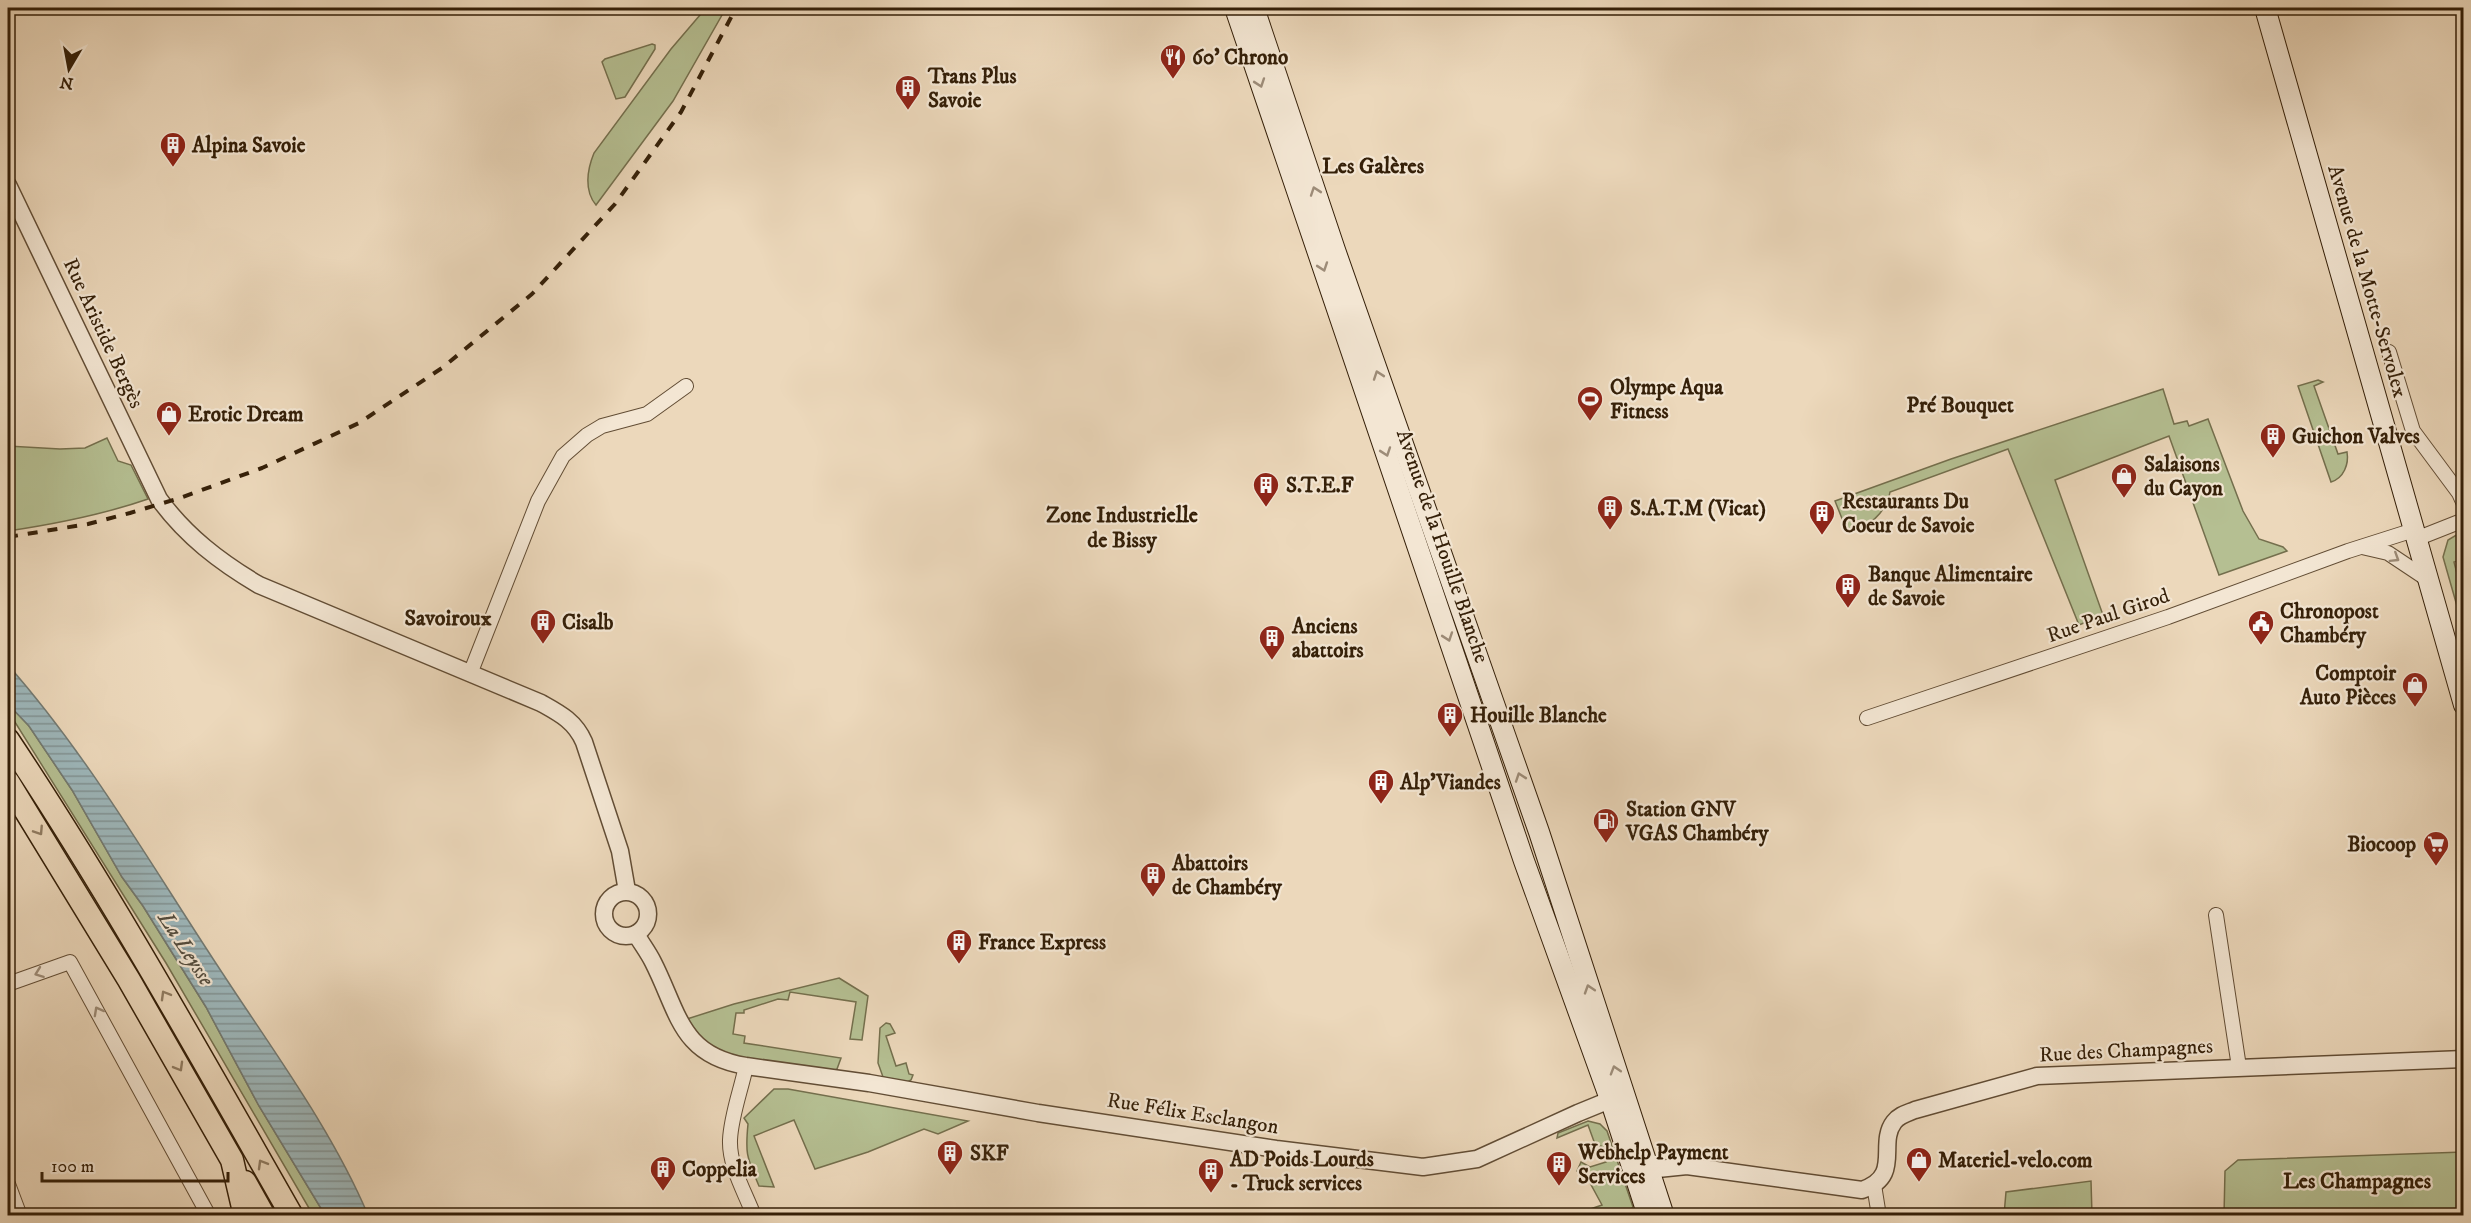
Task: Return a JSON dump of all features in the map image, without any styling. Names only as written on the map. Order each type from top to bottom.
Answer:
[{"type":"highway","points":[[8,740],[49,801],[122,921],[292,1215]]},
{"type":"highway","points":[[8,782],[129,980],[264,1215]]},
{"type":"highway","points":[[232,1160],[245,1215]]},
{"type":"main road","name":"Avenue de la Houille Blanche","points":[[1235,8],[1528,872],[1616,1097]]},
{"type":"main road","name":"Avenue de la Houille Blanche","points":[[1254,8],[1335,250],[1539,832],[1616,1097]]},
{"type":"main road","name":"Avenue de la Motte-Servolex","points":[[2265,8],[2463,705]]},
{"type":"main road","points":[[1616,1097],[1642,1170],[1664,1215]]},
{"type":"main road","points":[[1642,1170],[1648,1215]]},
{"type":"street","name":"Rue Aristide Bergès","points":[[8,185],[163,505],[197,543],[229,567],[259,585],[540,703],[563,715],[576,726],[588,752],[620,851],[627,891]]},
{"type":"street","points":[[2389,352],[2413,431],[2459,493],[2463,504]]},
{"type":"street","points":[[470,674],[538,501],[563,456],[587,435],[602,426],[647,414],[686,387]]},
{"type":"street","name":"Rue Paul Girod","points":[[1867,718],[2168,617],[2360,546],[2415,535],[2463,520]]},
{"type":"street","points":[[2360,546],[2388,553],[2427,579]]},
{"type":"street","points":[[627,891],[640,897],[648,909],[646,923],[636,934],[622,936],[610,930],[604,918],[609,899],[620,892],[627,891]]},
{"type":"street","points":[[2216,915],[2239,1067]]},
{"type":"street","name":"Rue Félix Esclangon","points":[[636,934],[652,961],[686,1034],[706,1052],[732,1064],[919,1091],[1038,1113],[1276,1149],[1423,1167],[1477,1159],[1616,1097]]},
{"type":"street","points":[[8,984],[70,962],[209,1215]]},
{"type":"street","name":"Rue des Champagnes","points":[[1874,1185],[1884,1171],[1890,1129],[1894,1122],[1915,1110],[2037,1076],[2463,1059]]},
{"type":"street","points":[[746,1066],[730,1145],[735,1169],[754,1215]]},
{"type":"street","points":[[1642,1170],[1687,1166],[1852,1189],[1862,1190],[1874,1185],[1879,1215]]},
{"type":"street","points":[[8,1184],[20,1215]]},
{"type":"green space","points":[[706,8],[726,8],[673,101],[596,205],[588,187],[594,153],[671,49]]},
{"type":"green space","points":[[655,45],[655,49],[625,97],[616,99],[602,62],[605,59]]},
{"type":"green space","points":[[2318,380],[2323,382],[2314,386],[2338,454],[2347,452],[2345,470],[2331,482],[2298,386]]},
{"type":"green space","points":[[2163,389],[2174,424],[2187,421],[2189,426],[2208,419],[2243,511],[2259,539],[2283,547],[2287,551],[2219,575],[2169,436],[2055,480],[2103,615],[2079,625],[2008,449],[1890,492],[1880,513],[1862,528],[1847,531],[1835,501],[1951,459]]},
{"type":"green space","points":[[107,438],[118,461],[131,465],[148,499],[78,518],[8,531],[8,446],[85,448]]},
{"type":"green space","points":[[2463,531],[2462,560],[2454,562],[2463,597],[2463,627],[2443,557],[2448,540]]},
{"type":"green space","points":[[8,704],[29,726],[72,790],[122,877],[143,906],[206,1007],[259,1106],[325,1215],[313,1215],[166,963],[8,711]]},
{"type":"green space","points":[[839,978],[868,996],[862,1040],[850,1039],[856,1002],[790,992],[788,1000],[778,999],[744,1010],[744,1013],[736,1013],[733,1034],[745,1036],[744,1043],[841,1058],[837,1069],[832,1072],[726,1056],[709,1048],[687,1019],[734,1004]]},
{"type":"green space","points":[[886,1023],[890,1024],[895,1033],[886,1036],[896,1066],[906,1063],[909,1074],[913,1075],[911,1080],[905,1083],[883,1077],[878,1063],[880,1028]]},
{"type":"green space","points":[[774,1089],[788,1089],[968,1121],[938,1134],[924,1129],[868,1152],[815,1169],[794,1120],[754,1136],[774,1187],[759,1186],[748,1156],[748,1124],[744,1118]]},
{"type":"green space","points":[[1588,1121],[1600,1124],[1607,1131],[1633,1207],[1625,1215],[1617,1215],[1616,1211],[1603,1215],[1573,1215],[1602,1205],[1590,1183],[1577,1171],[1581,1162],[1590,1167],[1606,1162],[1601,1146],[1596,1147],[1588,1125],[1557,1138],[1558,1133]]},
{"type":"green space","points":[[2463,1152],[2463,1215],[2224,1215],[2225,1171],[2238,1160]]},
{"type":"green space","points":[[2091,1181],[2092,1215],[2004,1215],[2006,1192]]},
{"type":"water","name":"La Leysse","points":[[8,665],[67,738],[121,816],[320,1122],[354,1183],[368,1215],[325,1215],[259,1106],[206,1007],[143,906],[122,877],[72,790],[29,726],[8,704]]},
{"type":"railway","points":[[8,537],[88,524],[130,513],[180,498],[262,468],[359,423],[442,368],[532,294],[615,204],[681,112],[736,8]]},
{"type":"place","name":"60' Chrono","points":[[1173,80]]},
{"type":"place","name":"Trans Plus Savoie","points":[[908,111]]},
{"type":"place","name":"Alpina Savoie","points":[[173,168]]},
{"type":"place","name":"Olympe Aqua Fitness","points":[[1590,422]]},
{"type":"place","name":"Erotic Dream","points":[[169,437]]},
{"type":"place","name":"Guichon Valves","points":[[2273,459]]},
{"type":"place","name":"Salaisons du Cayon","points":[[2124,499]]},
{"type":"place","name":"S.T.E.F","points":[[1266,508]]},
{"type":"place","name":"S.A.T.M (Vicat)","points":[[1610,531]]},
{"type":"place","name":"Restaurants Du Coeur de Savoie","points":[[1822,536]]},
{"type":"place","name":"Banque Alimentaire de Savoie","points":[[1848,609]]},
{"type":"place","name":"Cisalb","points":[[543,645]]},
{"type":"place","name":"Chronopost Chambéry","points":[[2261,646]]},
{"type":"place","name":"Anciens abattoirs","points":[[1272,661]]},
{"type":"place","name":"Comptoir Auto Pièces","points":[[2415,708]]},
{"type":"place","name":"Houille Blanche","points":[[1450,738]]},
{"type":"place","name":"Alp'Viandes","points":[[1381,805]]},
{"type":"place","name":"Station GNV VGAS Chambéry","points":[[1606,844]]},
{"type":"place","name":"Biocoop","points":[[2436,867]]},
{"type":"place","name":"Abattoirs de Chambéry","points":[[1153,898]]},
{"type":"place","name":"France Express","points":[[959,965]]},
{"type":"place","name":"SKF","points":[[950,1176]]},
{"type":"place","name":"Materiel-velo.com","points":[[1919,1183]]},
{"type":"place","name":"Webhelp Payment Services","points":[[1559,1187]]},
{"type":"place","name":"Coppelia","points":[[663,1192]]},
{"type":"place","name":"AD Poids Lourds - Truck services","points":[[1211,1194]]},
{"type":"district","name":"Les Galères","points":[[1373,165]]},
{"type":"district","name":"Pré Bouquet","points":[[1960,404]]},
{"type":"district","name":"Zone Industrielle de Bissy","points":[[1122,526]]},
{"type":"district","name":"Savoiroux","points":[[448,617]]},
{"type":"district","name":"Les Champagnes","points":[[2357,1180]]}]
